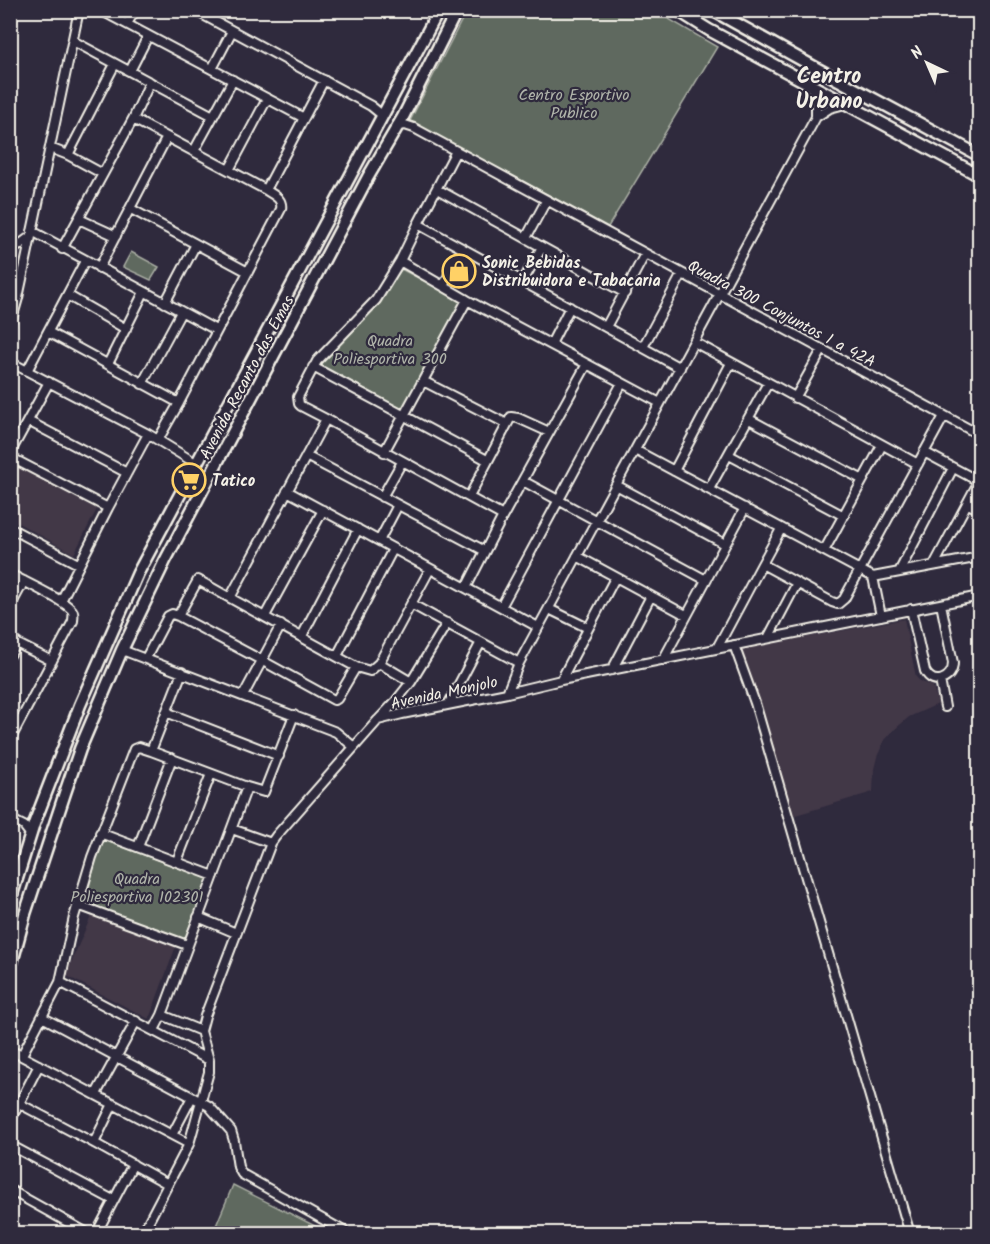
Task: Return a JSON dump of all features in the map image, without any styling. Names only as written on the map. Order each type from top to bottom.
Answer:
[{"type":"main road","name":"Avenida Recanto das Emas","points":[[10,901],[30,828],[48,789],[84,694],[135,581],[439,10]]},
{"type":"main road","name":"Avenida Recanto das Emas","points":[[10,970],[14,941],[65,793],[122,650],[165,561],[368,177],[400,122],[457,10]]},
{"type":"main road","points":[[677,10],[811,86],[980,176]]},
{"type":"main road","points":[[712,10],[980,156]]},
{"type":"main road","points":[[811,86],[811,76],[818,69]]},
{"type":"main road","points":[[846,104],[853,99],[855,89]]},
{"type":"main road","points":[[369,140],[388,144]]},
{"type":"main road","points":[[363,151],[366,161],[372,163],[378,160]]},
{"type":"main road","points":[[354,168],[365,170],[368,177]]},
{"type":"main road","points":[[163,529],[162,534],[170,541],[179,536]]},
{"type":"main road","points":[[151,550],[157,546],[164,549],[165,561]]},
{"type":"main road","points":[[64,746],[69,753],[78,756]]},
{"type":"main road","points":[[48,789],[55,785],[63,789],[65,793]]},
{"type":"street","points":[[10,326],[79,10]]},
{"type":"street","points":[[100,10],[304,118]]},
{"type":"street","points":[[127,24],[135,10]]},
{"type":"street","points":[[197,11],[384,112]]},
{"type":"street","points":[[212,69],[232,31]]},
{"type":"street","points":[[130,71],[148,36]]},
{"type":"street","points":[[73,41],[213,116]]},
{"type":"street","points":[[68,155],[115,64]]},
{"type":"street","points":[[194,151],[232,80]]},
{"type":"street","points":[[266,190],[324,80]]},
{"type":"street","points":[[63,249],[133,119],[150,82]]},
{"type":"street","points":[[811,86],[816,98],[816,117]]},
{"type":"street","points":[[229,170],[267,99]]},
{"type":"street","points":[[507,693],[519,663],[538,627],[816,117],[830,108],[846,104]]},
{"type":"street","points":[[133,119],[266,190],[281,203],[281,209],[158,440]]},
{"type":"street","name":"Quadra 300 Conjuntos 1 a 42A","points":[[400,122],[980,435]]},
{"type":"street","points":[[99,268],[167,137]]},
{"type":"street","points":[[50,148],[103,174]]},
{"type":"street","points":[[456,151],[400,261],[376,300],[316,361],[297,399],[301,406],[503,516]]},
{"type":"street","points":[[437,189],[625,293]]},
{"type":"street","points":[[526,237],[546,201]]},
{"type":"street","points":[[131,209],[248,272]]},
{"type":"street","points":[[79,219],[116,236]]},
{"type":"street","points":[[417,224],[680,368]]},
{"type":"street","points":[[31,234],[216,330]]},
{"type":"street","points":[[10,252],[31,234]]},
{"type":"street","points":[[165,303],[196,244]]},
{"type":"street","points":[[523,281],[542,247]]},
{"type":"street","points":[[443,286],[463,250]]},
{"type":"street","points":[[606,327],[645,254]]},
{"type":"street","points":[[27,371],[86,261]]},
{"type":"street","points":[[400,261],[467,300],[660,403]]},
{"type":"street","points":[[643,347],[682,274]]},
{"type":"street","points":[[108,364],[144,292]]},
{"type":"street","points":[[67,295],[126,329]]},
{"type":"street","points":[[384,452],[467,300]]},
{"type":"street","points":[[551,344],[570,307]]},
{"type":"street","points":[[142,384],[181,312]]},
{"type":"street","points":[[48,332],[179,403]]},
{"type":"street","points":[[694,342],[918,464]]},
{"type":"street","points":[[795,398],[822,350]]},
{"type":"street","points":[[10,362],[148,434],[197,464]]},
{"type":"street","points":[[674,471],[731,363]]},
{"type":"street","points":[[466,588],[587,364]]},
{"type":"street","points":[[313,367],[488,460]]},
{"type":"street","points":[[423,381],[507,424]]},
{"type":"street","points":[[49,382],[10,455],[108,508]]},
{"type":"street","points":[[501,607],[622,383]]},
{"type":"street","points":[[709,489],[768,383]]},
{"type":"street","points":[[469,497],[511,417],[514,416],[549,432]]},
{"type":"street","points":[[762,564],[838,604],[844,599],[860,571],[944,416]]},
{"type":"street","points":[[230,597],[326,419]]},
{"type":"street","points":[[749,419],[863,480]]},
{"type":"street","points":[[28,421],[127,473]]},
{"type":"street","points":[[61,601],[78,564],[148,434]]},
{"type":"street","points":[[824,551],[882,445]]},
{"type":"street","points":[[635,450],[873,577],[980,557]]},
{"type":"street","points":[[924,452],[979,482],[934,565]]},
{"type":"street","points":[[729,455],[844,516]]},
{"type":"street","points":[[306,456],[485,551]]},
{"type":"street","points":[[382,497],[402,462]]},
{"type":"street","points":[[899,572],[953,468]]},
{"type":"street","points":[[523,481],[706,580]]},
{"type":"street","points":[[616,485],[725,544]]},
{"type":"street","points":[[287,491],[538,627]]},
{"type":"street","points":[[968,504],[980,510]]},
{"type":"street","points":[[379,540],[398,505]]},
{"type":"street","points":[[663,660],[744,508]]},
{"type":"street","points":[[265,616],[323,510]]},
{"type":"street","points":[[10,528],[78,564]]},
{"type":"street","points":[[717,648],[781,529]]},
{"type":"street","points":[[302,636],[358,530]]},
{"type":"street","points":[[337,656],[393,549]]},
{"type":"street","points":[[577,556],[687,615]]},
{"type":"street","points":[[178,616],[198,580],[356,667],[370,671],[379,663],[430,569]]},
{"type":"street","points":[[10,574],[61,601],[70,607],[74,616],[10,740]]},
{"type":"street","points":[[873,577],[881,616]]},
{"type":"street","points":[[561,680],[615,578]]},
{"type":"street","points":[[10,607],[24,581]]},
{"type":"street","points":[[768,638],[797,584]]},
{"type":"street","points":[[612,670],[651,596]]},
{"type":"street","name":"Avenida Monjolo","points":[[201,1031],[270,843],[378,720],[561,680],[980,596]]},
{"type":"street","points":[[411,604],[519,663]]},
{"type":"street","points":[[911,609],[927,676],[940,680],[950,675],[953,670],[941,604]]},
{"type":"street","points":[[549,609],[588,628]]},
{"type":"street","points":[[146,658],[168,616],[173,614],[335,700],[356,667]]},
{"type":"street","points":[[378,720],[411,682],[447,623]]},
{"type":"street","points":[[243,696],[281,625]]},
{"type":"street","points":[[10,655],[14,642],[52,662]]},
{"type":"street","points":[[449,704],[482,642]]},
{"type":"street","points":[[734,645],[754,703],[910,1233]]},
{"type":"street","points":[[122,650],[336,732],[354,747]]},
{"type":"street","points":[[379,663],[411,682]]},
{"type":"street","points":[[151,750],[182,672]]},
{"type":"street","points":[[940,680],[945,707]]},
{"type":"street","points":[[396,701],[402,714]]},
{"type":"street","points":[[166,712],[279,756]]},
{"type":"street","points":[[22,1055],[60,982],[74,917],[92,857],[134,749],[139,747],[151,750],[247,788],[264,792],[294,715]]},
{"type":"street","points":[[138,847],[172,758]]},
{"type":"street","points":[[177,861],[211,774]]},
{"type":"street","points":[[154,1030],[162,1015],[247,788]]},
{"type":"street","points":[[10,819],[30,828]]},
{"type":"street","points":[[232,830],[270,843]]},
{"type":"street","points":[[100,833],[214,876]]},
{"type":"street","points":[[78,905],[187,945]]},
{"type":"street","points":[[198,917],[236,933]]},
{"type":"street","points":[[60,982],[209,1060]]},
{"type":"street","points":[[142,1233],[189,1144],[209,1076],[209,1060],[201,1031],[162,1015]]},
{"type":"street","points":[[42,1017],[212,1108],[231,1131],[238,1167],[242,1174],[349,1233]]},
{"type":"street","points":[[96,1094],[136,1021]]},
{"type":"street","points":[[10,1050],[189,1144]]},
{"type":"street","points":[[10,1121],[39,1065]]},
{"type":"street","points":[[171,1135],[192,1097]]},
{"type":"street","points":[[20,1104],[168,1184]]},
{"type":"street","points":[[94,1143],[114,1104]]},
{"type":"street","points":[[10,1145],[113,1200]]},
{"type":"street","points":[[96,1233],[133,1164]]},
{"type":"street","points":[[10,1191],[89,1233]]},
{"type":"shaded area","points":[[10,463],[97,509],[74,554],[11,519]]},
{"type":"shaded area","points":[[904,619],[916,677],[921,682],[933,686],[938,704],[909,717],[884,741],[874,769],[873,792],[789,817],[739,650]]},
{"type":"shaded area","points":[[92,914],[176,946],[149,1019],[67,976]]},
{"type":"green space","name":"Centro Esportivo Publico","points":[[467,10],[659,11],[717,47],[608,227],[410,121]]},
{"type":"green space","points":[[131,252],[159,267],[151,280],[123,267]]},
{"type":"green space","name":"Quadra Poliesportiva 300","points":[[401,269],[463,301],[403,410],[319,364],[379,301]]},
{"type":"green space","name":"Quadra Poliesportiva 102301","points":[[101,839],[209,879],[184,940],[85,903]]},
{"type":"green space","points":[[233,1185],[327,1232],[327,1233],[213,1233]]},
{"type":"place","name":"Sonic Bebidas Distribuidora e Tabacaria","points":[[459,271]]},
{"type":"place","name":"Tatico","points":[[189,480]]},
{"type":"district","name":"Centro Urbano","points":[[829,88]]}]
